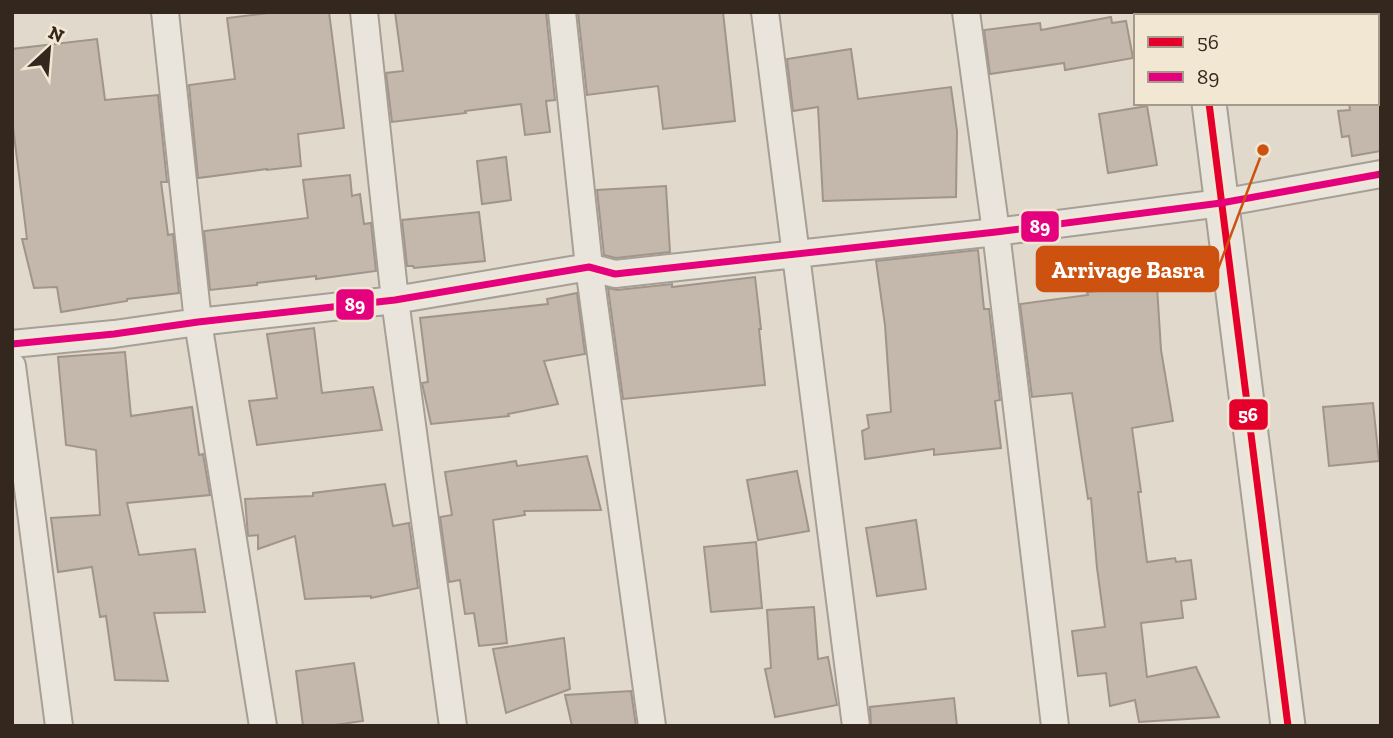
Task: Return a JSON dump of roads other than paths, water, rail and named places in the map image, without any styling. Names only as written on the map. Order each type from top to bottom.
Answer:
[{"type":"street","points":[[165,12],[198,323],[262,726]]},
{"type":"street","points":[[364,12],[395,300],[453,726]]},
{"type":"street","points":[[562,12],[589,267],[652,726]]},
{"type":"street","points":[[765,12],[856,726]]},
{"type":"street","points":[[966,12],[996,232],[1055,726]]},
{"type":"street","points":[[1209,105],[1288,726]]},
{"type":"street","points":[[12,344],[395,300],[589,267],[615,274],[996,232],[1221,202],[1381,174]]},
{"type":"street","points":[[12,366],[59,726]]},
{"type":"place","name":"Arrivage Basra","points":[[1263,150]]}]
